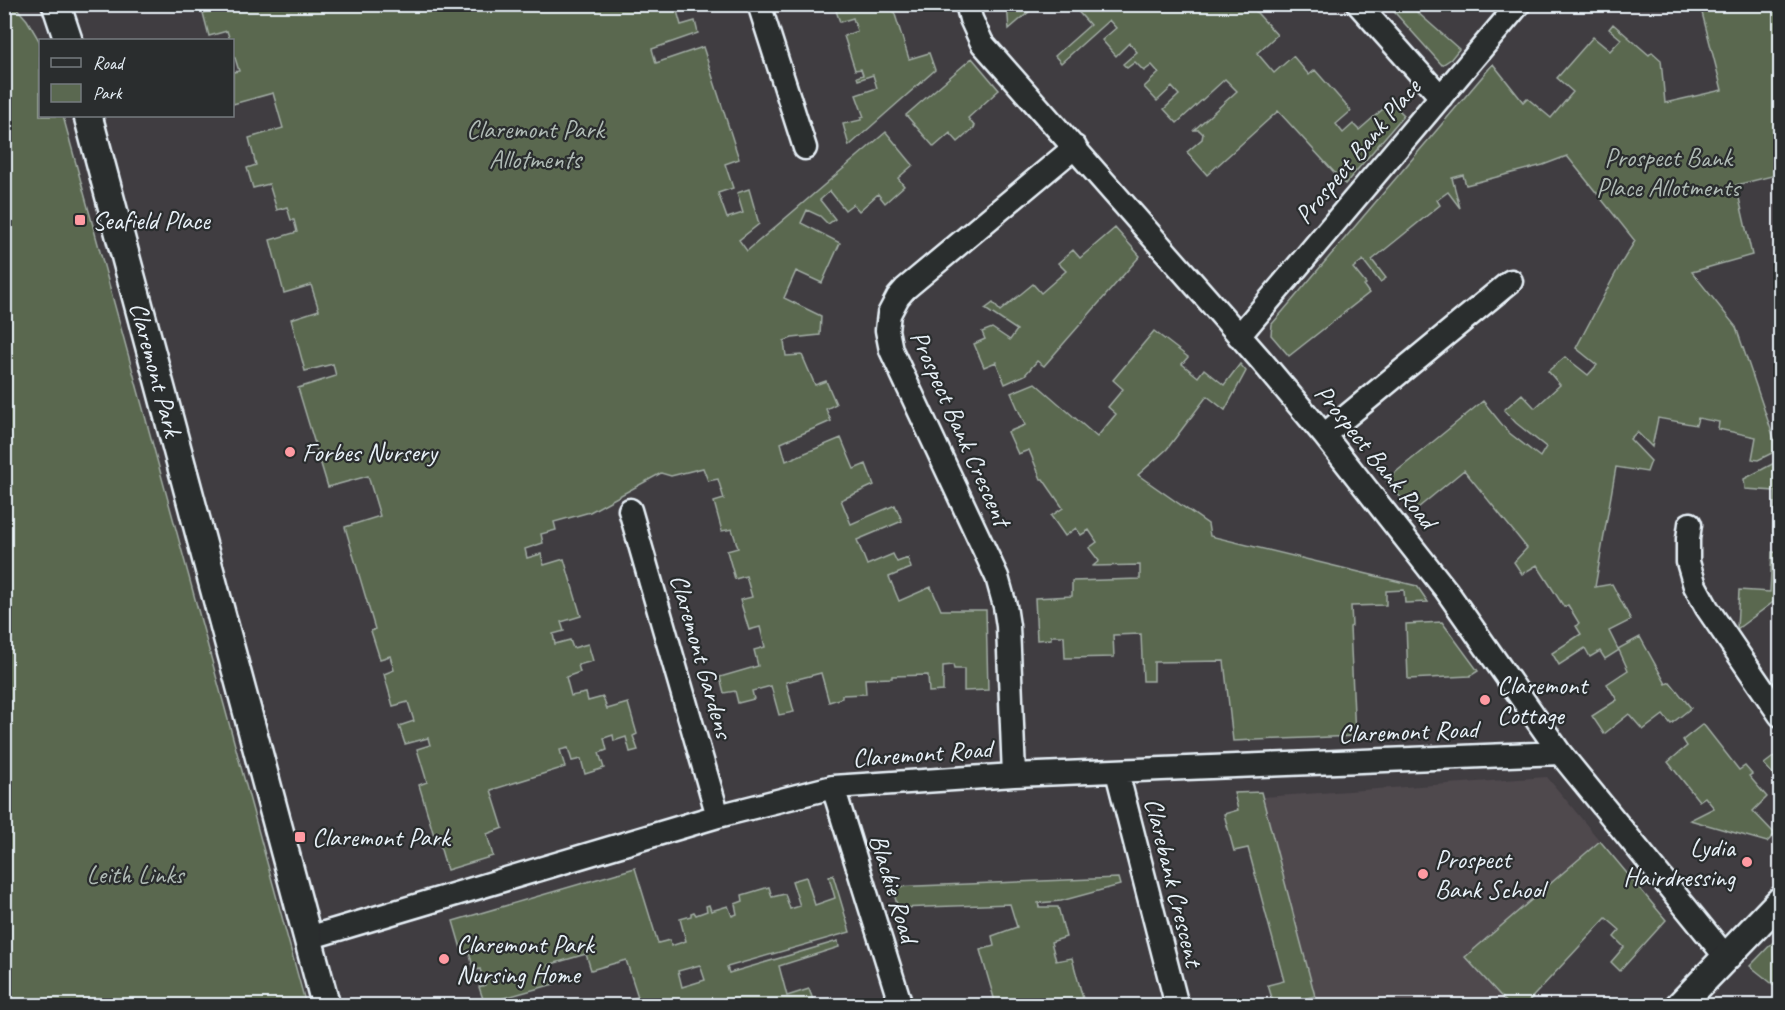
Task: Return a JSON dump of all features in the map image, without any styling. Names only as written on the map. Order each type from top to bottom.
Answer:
[{"type":"street","points":[[56,4],[68,39]]},
{"type":"street","points":[[759,4],[805,148]]},
{"type":"street","name":"Prospect Bank Road","points":[[967,4],[982,43],[1324,435],[1446,590],[1560,753],[1726,957]]},
{"type":"street","points":[[1358,4],[1441,97]]},
{"type":"street","name":"Prospect Bank Place","points":[[1239,336],[1519,4]]},
{"type":"street","name":"Claremont Park","points":[[88,117],[326,1005]]},
{"type":"street","name":"Prospect Bank Crescent","points":[[1014,775],[1008,626],[1000,587],[891,350],[888,340],[888,322],[893,306],[905,289],[1075,147]]},
{"type":"street","points":[[1324,435],[1511,280]]},
{"type":"street","name":"Claremont Gardens","points":[[630,510],[718,816]]},
{"type":"street","points":[[1690,524],[1688,562],[1700,597],[1780,715]]},
{"type":"street","name":"Claremont Road","points":[[308,938],[718,816],[833,787],[1014,775],[1560,753]]},
{"type":"street","name":"Clarebank Crescent","points":[[1117,772],[1177,1005]]},
{"type":"street","name":"Blackie Road","points":[[833,787],[901,1005]]},
{"type":"street","points":[[1679,1005],[1780,901]]},
{"type":"shaded area","name":"Prospect Bank School","points":[[1547,777],[1600,841],[1465,957],[1509,1005],[1317,1005],[1262,797]]},
{"type":"green space","name":"Claremont Park Allotments","points":[[211,4],[690,5],[677,11],[681,25],[695,21],[698,33],[652,49],[656,63],[703,47],[739,159],[725,164],[733,188],[718,193],[727,218],[743,213],[737,193],[749,189],[759,224],[739,240],[747,251],[886,132],[913,165],[898,178],[904,186],[885,203],[878,194],[859,211],[853,204],[845,210],[830,191],[820,200],[835,219],[828,224],[820,216],[807,210],[801,223],[840,243],[822,283],[796,271],[784,298],[821,316],[820,335],[784,341],[786,356],[802,355],[815,385],[826,381],[836,404],[826,409],[831,421],[781,443],[786,461],[841,438],[854,469],[866,464],[874,485],[841,500],[851,524],[895,505],[902,521],[857,540],[867,565],[893,554],[897,562],[908,558],[911,568],[889,577],[899,601],[931,587],[941,610],[986,610],[988,690],[964,691],[964,669],[954,669],[953,665],[943,666],[943,691],[929,692],[928,675],[892,676],[892,678],[865,679],[866,694],[842,695],[842,698],[829,702],[821,673],[786,682],[794,712],[779,715],[771,686],[752,691],[754,699],[738,703],[735,691],[724,693],[720,677],[758,666],[754,650],[765,647],[760,627],[749,630],[740,600],[752,597],[746,576],[735,579],[727,551],[738,548],[732,529],[722,531],[714,502],[724,499],[718,479],[708,481],[703,468],[671,476],[661,473],[590,512],[554,522],[556,530],[541,534],[543,543],[525,549],[527,558],[541,554],[544,565],[564,559],[581,616],[561,622],[564,631],[553,634],[555,644],[570,640],[573,648],[588,644],[593,661],[578,665],[580,672],[566,677],[571,696],[586,693],[588,701],[603,697],[607,709],[628,703],[637,734],[633,736],[638,750],[630,752],[626,737],[614,741],[613,735],[604,738],[607,750],[599,753],[604,768],[585,774],[581,759],[572,761],[568,748],[560,750],[565,767],[491,790],[503,828],[487,834],[493,856],[447,870],[419,785],[427,782],[417,749],[430,745],[428,738],[405,744],[399,726],[414,721],[408,702],[393,706],[384,674],[394,670],[390,656],[380,659],[371,631],[375,629],[345,527],[380,516],[368,476],[328,487],[298,388],[336,376],[333,364],[305,371],[291,319],[319,310],[311,285],[284,293],[270,240],[297,232],[294,220],[291,220],[287,207],[277,210],[269,184],[253,188],[247,168],[256,165],[249,138],[283,128],[273,93],[234,104],[234,72],[239,71],[234,58],[234,39],[230,39],[227,31],[209,36],[203,13],[212,10]]},
{"type":"green space","points":[[1007,4],[1037,5],[1009,29]]},
{"type":"green space","name":"Leith Links","points":[[4,5],[14,5],[27,20],[39,40],[39,117],[63,117],[306,1005],[5,1005]]},
{"type":"green space","points":[[834,5],[892,5],[909,59],[929,53],[935,70],[849,146],[843,124],[861,120],[864,117],[856,95],[877,88],[873,75],[858,80],[857,77],[863,75],[861,69],[855,70],[844,36],[857,31],[853,18],[840,22]]},
{"type":"green space","points":[[1079,5],[1250,5],[1277,35],[1257,53],[1274,73],[1293,56],[1309,75],[1315,70],[1351,111],[1336,124],[1343,133],[1353,124],[1359,130],[1391,102],[1404,115],[1345,184],[1278,111],[1207,175],[1187,152],[1202,139],[1203,134],[1199,130],[1194,130],[1237,91],[1225,79],[1177,123],[1164,109],[1179,95],[1172,87],[1157,101],[1144,87],[1159,73],[1152,65],[1144,71],[1135,62],[1127,68],[1123,64],[1137,52],[1129,43],[1116,56],[1102,40],[1116,28],[1109,20],[1061,63],[1055,56],[1090,25],[1075,8]]},
{"type":"green space","points":[[1388,5],[1409,5],[1459,49],[1442,65]]},
{"type":"green space","name":"Prospect Bank Place Allotments","points":[[1700,5],[1780,5],[1780,174],[1736,185],[1752,255],[1692,272],[1736,327],[1778,450],[1758,460],[1752,459],[1756,437],[1718,429],[1719,422],[1698,418],[1696,425],[1658,418],[1652,447],[1637,432],[1630,439],[1651,461],[1647,472],[1616,467],[1595,587],[1612,584],[1631,620],[1609,631],[1618,649],[1640,637],[1666,684],[1670,682],[1691,708],[1671,724],[1663,715],[1643,730],[1629,714],[1604,734],[1592,716],[1617,700],[1607,684],[1628,670],[1619,650],[1605,659],[1600,651],[1590,657],[1585,648],[1559,665],[1552,653],[1581,634],[1576,626],[1579,623],[1568,605],[1564,607],[1537,565],[1522,574],[1514,562],[1527,548],[1464,470],[1413,512],[1386,480],[1483,401],[1508,432],[1540,457],[1546,447],[1516,423],[1504,410],[1522,394],[1535,408],[1560,385],[1548,371],[1565,357],[1588,375],[1597,365],[1576,348],[1635,241],[1567,156],[1543,165],[1466,185],[1463,175],[1452,178],[1460,208],[1448,192],[1437,200],[1440,205],[1372,260],[1386,278],[1380,282],[1363,260],[1353,268],[1366,284],[1364,286],[1369,293],[1289,356],[1271,335],[1272,324],[1493,64],[1523,102],[1527,98],[1551,118],[1573,92],[1557,78],[1593,37],[1610,51],[1621,39],[1609,29],[1613,24],[1649,55],[1652,52],[1661,60],[1665,103],[1722,90]]},
{"type":"green space","points":[[972,58],[999,90],[968,118],[975,127],[958,142],[950,133],[934,147],[906,115]]},
{"type":"green space","points":[[1115,228],[1140,256],[1044,366],[1037,361],[1025,375],[1005,384],[996,362],[984,367],[974,344],[985,339],[982,332],[992,328],[1010,340],[1017,330],[985,309],[993,303],[1000,311],[1033,284],[1041,293],[1066,271],[1058,263],[1073,250],[1080,258]]},
{"type":"green space","points":[[1154,331],[1188,357],[1182,364],[1198,377],[1204,369],[1224,385],[1240,364],[1246,371],[1225,410],[1207,396],[1167,449],[1138,475],[1208,524],[1210,536],[1417,586],[1428,602],[1405,603],[1404,590],[1386,591],[1386,605],[1351,606],[1355,736],[1233,741],[1224,661],[1154,662],[1154,681],[1143,681],[1141,634],[1113,635],[1114,657],[1065,658],[1064,636],[1051,636],[1051,639],[1037,640],[1035,598],[1072,596],[1072,581],[1140,579],[1140,565],[1093,566],[1099,561],[1089,548],[1097,542],[1089,530],[1081,535],[1076,528],[1065,536],[1051,516],[1063,508],[1041,479],[1029,450],[1018,454],[1008,432],[1025,425],[1011,393],[1035,383],[1097,437],[1116,414],[1108,407],[1123,389],[1113,380]]},
{"type":"green space","points":[[1780,460],[1780,533],[1773,532],[1775,491],[1745,489],[1744,479]]},
{"type":"green space","points":[[1772,552],[1780,553],[1780,597],[1737,629],[1739,590],[1770,592]]},
{"type":"green space","points":[[1442,622],[1478,671],[1470,676],[1408,679],[1406,624]]},
{"type":"green space","points":[[1703,724],[1739,770],[1745,766],[1752,774],[1749,776],[1767,797],[1753,811],[1775,834],[1767,842],[1690,820],[1714,808],[1705,797],[1699,801],[1668,762],[1687,746],[1683,740]]},
{"type":"green space","points":[[1780,752],[1780,782],[1764,764]]},
{"type":"green space","points":[[1261,792],[1315,996],[1279,1005],[1274,1005],[1268,985],[1284,981],[1248,848],[1234,851],[1224,814],[1238,810],[1234,793]]},
{"type":"green space","points":[[1600,841],[1666,920],[1620,971],[1611,962],[1624,947],[1614,937],[1620,930],[1606,918],[1525,1005],[1509,1005],[1465,957]]},
{"type":"green space","points":[[635,868],[658,943],[670,940],[671,946],[686,941],[680,919],[691,916],[691,913],[694,912],[696,915],[707,911],[706,906],[709,905],[711,911],[728,906],[732,916],[737,914],[735,904],[743,901],[742,895],[769,887],[772,897],[785,894],[790,909],[800,906],[792,881],[806,877],[815,905],[835,898],[829,877],[833,875],[850,932],[727,967],[729,973],[838,941],[839,947],[779,966],[787,996],[809,989],[815,1005],[609,1005],[638,997],[626,960],[591,970],[586,954],[548,965],[554,984],[500,999],[501,1005],[485,1005],[479,987],[485,985],[480,969],[474,971],[469,951],[462,952],[453,921]],"holes":[[[700,965],[705,980],[682,987],[678,971]]]},
{"type":"green space","points":[[1118,878],[1120,885],[1061,901],[1038,903],[1039,907],[1058,907],[1066,937],[1051,942],[1056,961],[1072,958],[1085,1006],[996,1005],[980,950],[994,946],[992,936],[1017,927],[1010,904],[898,908],[892,887]]},
{"type":"green space","points":[[1780,935],[1780,990],[1750,966]]},
{"type":"place","name":"Seafield Place","points":[[80,220]]},
{"type":"place","name":"Forbes Nursery","points":[[290,452]]},
{"type":"place","name":"Claremont Cottage","points":[[1485,700]]},
{"type":"place","name":"Claremont Park","points":[[300,837]]},
{"type":"place","name":"Lydia Hairdressing","points":[[1747,862]]},
{"type":"place","name":"Prospect Bank School","points":[[1423,874]]},
{"type":"place","name":"Claremont Park Nursing Home","points":[[444,959]]}]
